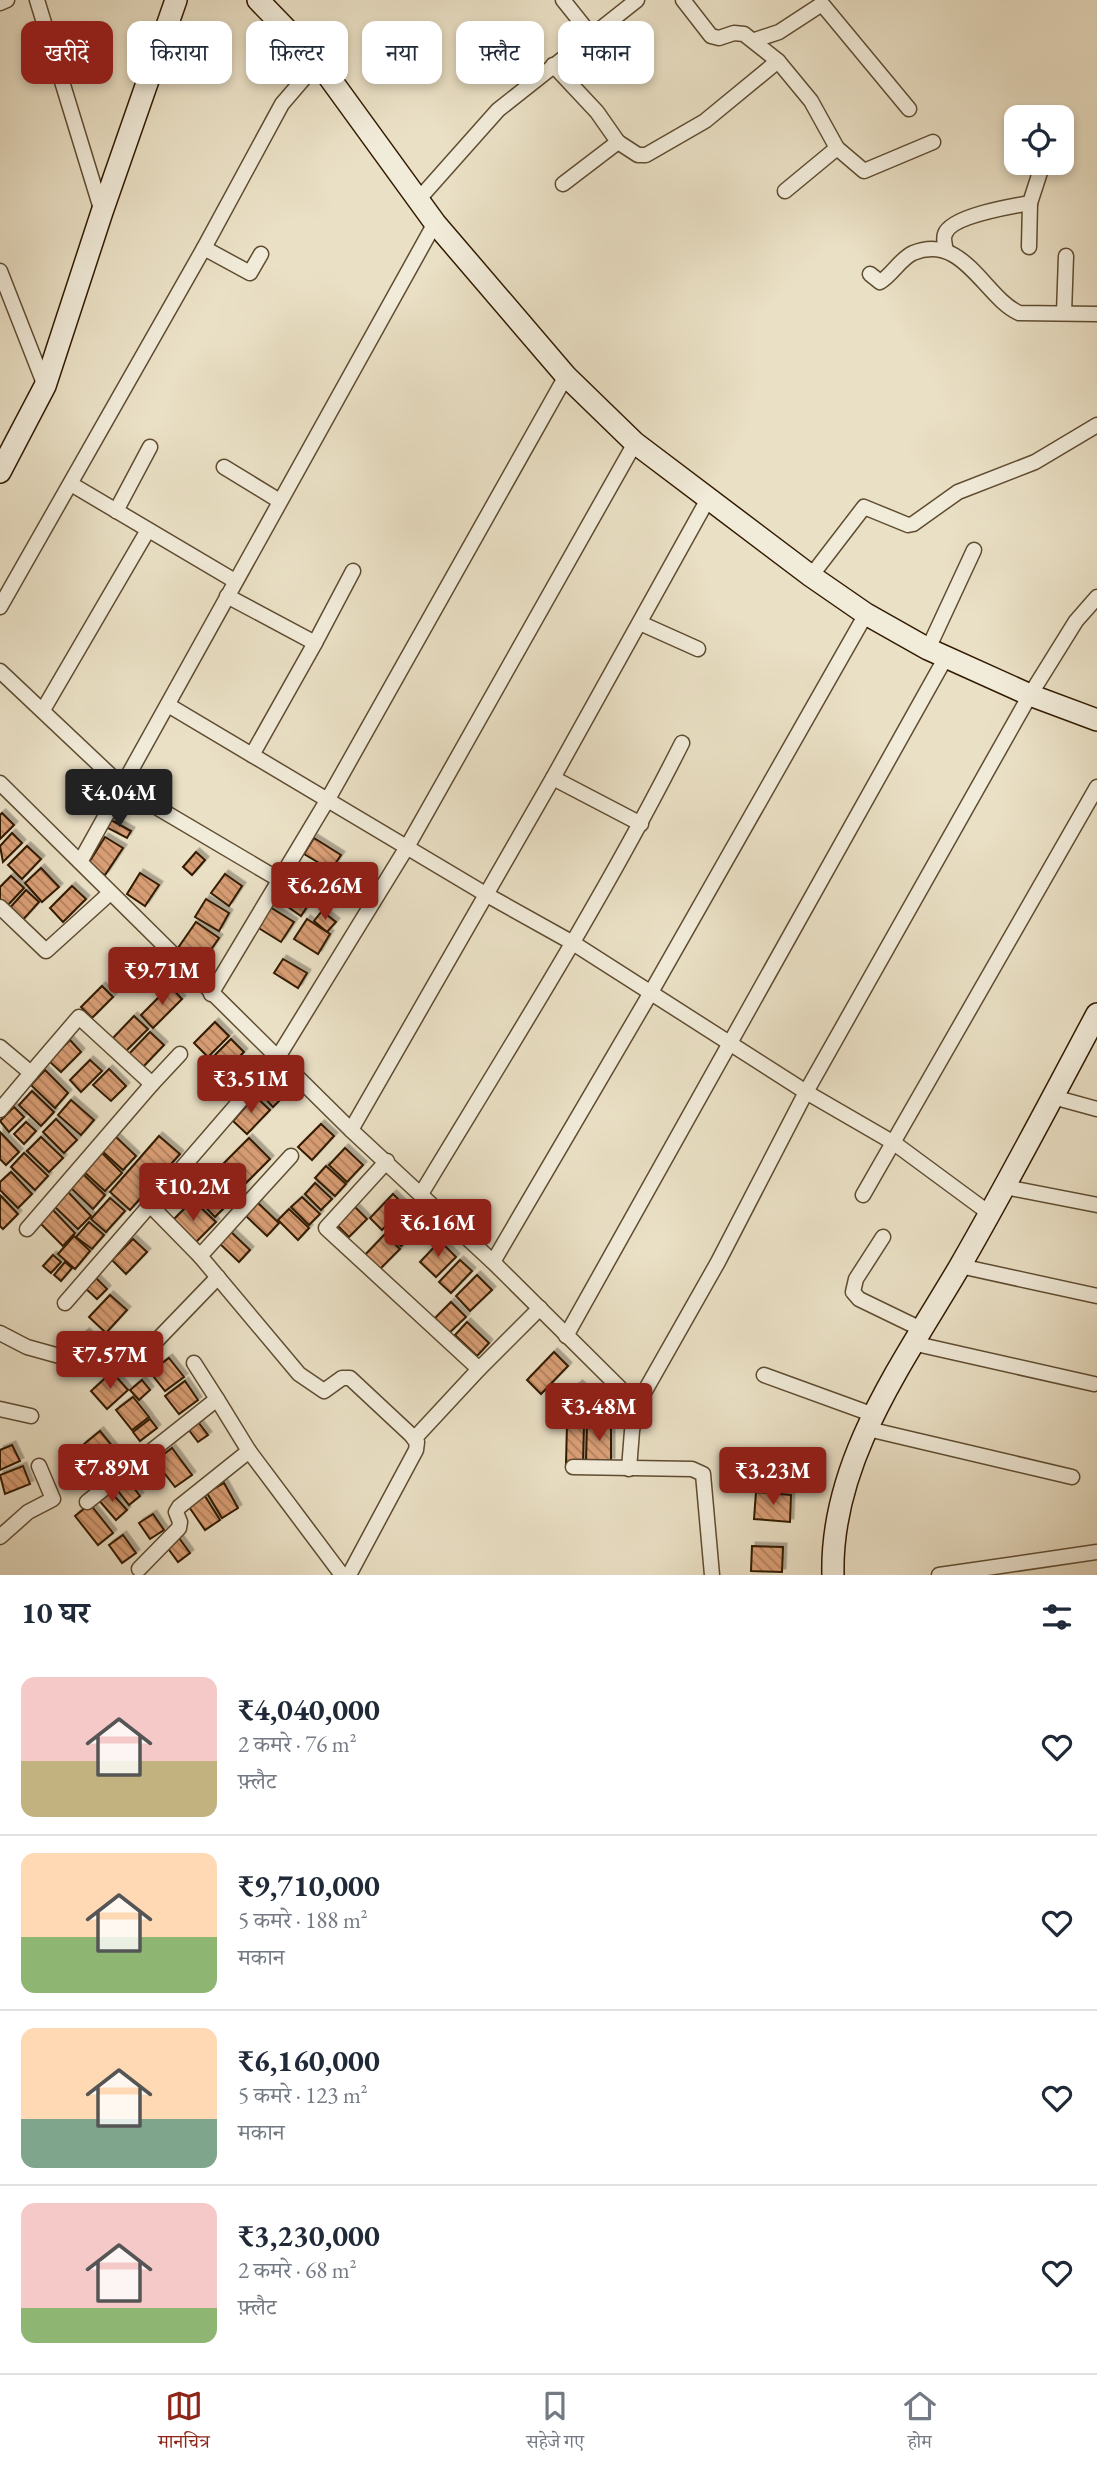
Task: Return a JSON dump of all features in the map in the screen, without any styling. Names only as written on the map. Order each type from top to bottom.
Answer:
[{"type":"street","points":[[0,3],[7,0]]},
{"type":"street","points":[[37,0],[102,212]]},
{"type":"street","points":[[1,469],[45,386],[176,0]]},
{"type":"street","points":[[258,0],[278,21]]},
{"type":"street","points":[[563,0],[580,21]]},
{"type":"street","points":[[609,21],[637,0]]},
{"type":"street","points":[[683,0],[710,36],[719,38],[739,33],[755,40],[778,61],[811,101],[837,148],[867,171],[933,142]]},
{"type":"street","points":[[755,40],[779,32],[822,4],[909,109]]},
{"type":"street","points":[[418,200],[498,110],[558,61]]},
{"type":"street","points":[[553,65],[597,112],[618,142],[638,155],[646,155],[705,121],[778,61]]},
{"type":"street","points":[[0,607],[204,248],[282,104],[299,84]]},
{"type":"street","points":[[334,84],[435,223],[566,376],[635,443],[811,576],[866,614],[937,653],[1030,695],[1097,720]]},
{"type":"street","points":[[563,184],[618,142]]},
{"type":"street","points":[[785,191],[837,148]]},
{"type":"street","points":[[1028,247],[1030,203],[1039,175]]},
{"type":"street","points":[[946,251],[944,236],[948,229],[980,212],[1030,203]]},
{"type":"street","points":[[80,862],[124,788],[278,500],[435,223]]},
{"type":"street","points":[[204,248],[250,273],[261,254]]},
{"type":"street","points":[[870,274],[880,282],[914,253],[946,251],[973,269],[1014,311],[1097,314]]},
{"type":"street","points":[[1064,313],[1066,256]]},
{"type":"street","points":[[0,271],[45,386]]},
{"type":"street","points":[[211,994],[328,799],[566,376]]},
{"type":"street","points":[[811,576],[864,507],[908,525],[913,524],[958,492],[1035,462],[1097,425]]},
{"type":"street","points":[[65,1303],[278,1057],[407,847],[635,443]]},
{"type":"street","points":[[116,511],[150,447]]},
{"type":"street","points":[[224,467],[278,500]]},
{"type":"street","points":[[71,484],[235,581]]},
{"type":"street","points":[[351,1130],[553,778],[708,499]]},
{"type":"street","points":[[43,710],[148,530]]},
{"type":"street","points":[[566,1336],[730,1045],[937,653],[974,550]]},
{"type":"street","points":[[252,755],[353,571]]},
{"type":"street","points":[[227,596],[314,643]]},
{"type":"street","points":[[629,1469],[637,1405],[718,1262],[806,1092],[1030,695],[1076,621],[1097,597]]},
{"type":"street","points":[[492,1262],[650,994],[866,614]]},
{"type":"street","points":[[639,623],[698,649]]},
{"type":"street","points":[[0,671],[124,788],[278,879]]},
{"type":"street","points":[[168,705],[486,895],[573,943],[730,1045],[894,1143],[989,1213]]},
{"type":"street","points":[[421,1194],[573,943],[641,824],[682,743]]},
{"type":"street","points":[[553,778],[641,824]]},
{"type":"street","points":[[0,783],[211,994],[540,1308],[637,1405]]},
{"type":"street","points":[[863,1195],[1097,787]]},
{"type":"street","points":[[0,907],[46,951],[110,893]]},
{"type":"street","points":[[833,1575],[833,1554],[841,1501],[871,1422],[916,1336],[1005,1187],[1097,1014]]},
{"type":"street","points":[[0,1110],[79,1017],[152,1084]]},
{"type":"street","points":[[0,1047],[32,1073]]},
{"type":"street","points":[[27,1229],[180,1054]]},
{"type":"street","points":[[1053,1097],[1097,1109]]},
{"type":"street","points":[[200,1256],[291,1156]]},
{"type":"street","points":[[387,1161],[326,1228],[479,1369]]},
{"type":"street","points":[[1005,1187],[1097,1205]]},
{"type":"street","points":[[150,1205],[200,1256],[281,1353],[317,1389],[327,1390],[348,1377],[414,1439],[416,1450],[349,1575]]},
{"type":"street","points":[[883,1237],[856,1279],[853,1292],[859,1299],[916,1336],[1094,1384]]},
{"type":"street","points":[[960,1266],[1097,1296]]},
{"type":"street","points":[[113,1346],[128,1362],[135,1363],[218,1278]]},
{"type":"street","points":[[414,1439],[540,1308]]},
{"type":"street","points":[[0,1333],[27,1347],[63,1357]]},
{"type":"street","points":[[194,1363],[249,1451],[342,1575]]},
{"type":"street","points":[[764,1375],[871,1422],[1072,1477]]},
{"type":"street","points":[[87,1502],[217,1399]]},
{"type":"street","points":[[0,1409],[31,1416]]},
{"type":"street","points":[[139,1569],[179,1528],[176,1512],[179,1507],[249,1451]]},
{"type":"street","points":[[0,1536],[28,1512],[54,1499],[39,1466]]},
{"type":"street","points":[[573,1467],[692,1469],[703,1474],[712,1575]]},
{"type":"street","points":[[939,1575],[1097,1552]]},
{"type":"building","points":[[2,813],[14,825],[0,839],[0,815]]},
{"type":"building","points":[[111,820],[131,831],[127,838],[106,827]]},
{"type":"building","points":[[12,833],[22,843],[3,862],[0,846]]},
{"type":"building","points":[[105,837],[123,848],[105,875],[88,864]]},
{"type":"building","points":[[314,838],[341,855],[331,870],[304,854]]},
{"type":"building","points":[[27,846],[41,859],[22,879],[8,865]]},
{"type":"building","points":[[196,852],[205,860],[192,875],[183,867]]},
{"type":"building","points":[[41,868],[59,887],[42,902],[25,883]]},
{"type":"building","points":[[140,873],[159,885],[145,906],[127,894]]},
{"type":"building","points":[[225,874],[242,886],[229,906],[211,893]]},
{"type":"building","points":[[11,876],[24,888],[7,906],[0,900],[0,887]]},
{"type":"building","points":[[294,883],[314,896],[301,916],[281,902]]},
{"type":"building","points":[[72,886],[86,899],[63,922],[50,908]]},
{"type":"building","points":[[26,890],[39,902],[20,923],[7,911]]},
{"type":"building","points":[[206,899],[229,913],[219,931],[195,917]]},
{"type":"building","points":[[270,907],[294,922],[281,942],[257,927]]},
{"type":"building","points":[[322,911],[336,922],[327,932],[314,921]]},
{"type":"building","points":[[307,919],[330,934],[318,954],[294,939]]},
{"type":"building","points":[[196,922],[219,938],[201,964],[178,948]]},
{"type":"building","points":[[283,959],[307,973],[298,988],[274,973]]},
{"type":"building","points":[[102,986],[113,997],[92,1018],[81,1007]]},
{"type":"building","points":[[170,986],[182,999],[153,1028],[141,1015]]},
{"type":"building","points":[[134,1016],[148,1029],[125,1052],[112,1039]]},
{"type":"building","points":[[215,1022],[229,1036],[208,1057],[194,1043]]},
{"type":"building","points":[[150,1032],[164,1045],[141,1069],[127,1056]]},
{"type":"building","points":[[231,1039],[244,1052],[225,1071],[212,1058]]},
{"type":"building","points":[[70,1040],[81,1052],[61,1072],[49,1061]]},
{"type":"building","points":[[90,1060],[102,1071],[81,1092],[70,1080]]},
{"type":"building","points":[[109,1069],[126,1086],[111,1101],[93,1085]]},
{"type":"building","points":[[45,1070],[68,1093],[55,1108],[31,1085]]},
{"type":"building","points":[[269,1072],[288,1092],[273,1107],[254,1086]]},
{"type":"building","points":[[32,1091],[54,1112],[41,1126],[19,1105]]},
{"type":"building","points":[[255,1096],[270,1110],[247,1134],[233,1121]]},
{"type":"building","points":[[71,1100],[94,1120],[81,1135],[58,1115]]},
{"type":"building","points":[[14,1107],[24,1117],[9,1132],[0,1121]]},
{"type":"building","points":[[56,1119],[77,1140],[64,1153],[43,1132]]},
{"type":"building","points":[[26,1122],[36,1131],[24,1144],[14,1134]]},
{"type":"building","points":[[321,1124],[334,1136],[312,1160],[298,1147]]},
{"type":"building","points":[[0,1132],[19,1152],[6,1165],[0,1159]]},
{"type":"building","points":[[115,1136],[136,1156],[123,1170],[101,1150]]},
{"type":"building","points":[[159,1136],[180,1154],[130,1210],[110,1192]]},
{"type":"building","points":[[41,1137],[63,1158],[49,1172],[27,1151]]},
{"type":"building","points":[[249,1138],[270,1159],[244,1185],[223,1164]]},
{"type":"building","points":[[345,1148],[363,1165],[347,1182],[329,1165]]},
{"type":"building","points":[[100,1151],[122,1173],[105,1191],[82,1170]]},
{"type":"building","points":[[24,1153],[48,1176],[35,1190],[11,1167]]},
{"type":"building","points":[[326,1166],[346,1184],[335,1196],[315,1178]]},
{"type":"building","points":[[221,1170],[241,1191],[215,1217],[195,1196]]},
{"type":"building","points":[[11,1172],[32,1194],[18,1208],[0,1190],[0,1182]]},
{"type":"building","points":[[83,1174],[105,1195],[93,1209],[70,1187]]},
{"type":"building","points":[[315,1183],[332,1199],[321,1210],[305,1194]]},
{"type":"building","points":[[68,1192],[91,1216],[78,1229],[54,1206]]},
{"type":"building","points":[[393,1194],[405,1206],[382,1230],[370,1218]]},
{"type":"building","points":[[0,1195],[18,1214],[3,1229],[0,1226]]},
{"type":"building","points":[[302,1197],[320,1214],[309,1225],[291,1207]]},
{"type":"building","points":[[110,1198],[125,1211],[106,1232],[91,1219]]},
{"type":"building","points":[[193,1200],[216,1222],[192,1246],[170,1223]]},
{"type":"building","points":[[257,1202],[279,1223],[267,1236],[245,1215]]},
{"type":"building","points":[[352,1204],[367,1219],[349,1237],[334,1222]]},
{"type":"building","points":[[52,1209],[75,1233],[63,1246],[39,1222]]},
{"type":"building","points":[[289,1209],[309,1228],[298,1240],[278,1220]]},
{"type":"building","points":[[409,1210],[423,1224],[401,1246],[387,1232]]},
{"type":"building","points":[[89,1222],[104,1235],[92,1249],[76,1237]]},
{"type":"building","points":[[229,1230],[250,1250],[239,1262],[218,1242]]},
{"type":"building","points":[[385,1234],[400,1249],[377,1272],[362,1258]]},
{"type":"building","points":[[74,1236],[90,1251],[75,1269],[58,1254]]},
{"type":"building","points":[[133,1239],[147,1252],[126,1274],[112,1260]]},
{"type":"building","points":[[440,1241],[456,1257],[436,1277],[420,1262]]},
{"type":"building","points":[[53,1255],[61,1262],[51,1273],[43,1266]]},
{"type":"building","points":[[460,1260],[472,1271],[451,1293],[439,1282]]},
{"type":"building","points":[[65,1262],[72,1268],[61,1281],[54,1275]]},
{"type":"building","points":[[93,1275],[107,1289],[97,1299],[83,1286]]},
{"type":"building","points":[[477,1275],[492,1290],[470,1311],[456,1296]]},
{"type":"building","points":[[110,1295],[127,1310],[106,1333],[89,1317]]},
{"type":"building","points":[[451,1302],[466,1317],[447,1335],[433,1320]]},
{"type":"building","points":[[467,1322],[489,1343],[477,1356],[455,1335]]},
{"type":"building","points":[[86,1332],[101,1347],[84,1364],[69,1349]]},
{"type":"building","points":[[554,1352],[568,1366],[541,1394],[527,1380]]},
{"type":"building","points":[[169,1358],[184,1377],[165,1391],[150,1372]]},
{"type":"building","points":[[112,1372],[128,1390],[107,1409],[91,1391]]},
{"type":"building","points":[[142,1380],[150,1390],[139,1400],[130,1390]]},
{"type":"building","points":[[185,1381],[198,1400],[179,1414],[165,1396]]},
{"type":"building","points":[[579,1384],[594,1397],[573,1419],[559,1406]]},
{"type":"building","points":[[133,1397],[149,1417],[132,1430],[116,1410]]},
{"type":"building","points":[[195,1418],[208,1435],[198,1442],[185,1425]]},
{"type":"building","points":[[150,1419],[157,1428],[140,1441],[133,1432]]},
{"type":"building","points":[[567,1423],[584,1424],[583,1464],[566,1464]]},
{"type":"building","points":[[587,1425],[611,1425],[611,1461],[586,1461]]},
{"type":"building","points":[[100,1431],[123,1459],[106,1473],[83,1445]]},
{"type":"building","points":[[12,1445],[20,1461],[0,1470],[0,1450]]},
{"type":"building","points":[[172,1448],[192,1475],[175,1487],[155,1461]]},
{"type":"building","points":[[23,1466],[30,1484],[5,1494],[0,1475]]},
{"type":"building","points":[[127,1479],[140,1496],[129,1505],[115,1487]]},
{"type":"building","points":[[224,1483],[238,1508],[222,1518],[207,1493]]},
{"type":"building","points":[[107,1488],[127,1510],[116,1520],[97,1498]]},
{"type":"building","points":[[756,1492],[791,1495],[790,1522],[754,1519]]},
{"type":"building","points":[[203,1493],[220,1520],[205,1530],[187,1504]]},
{"type":"building","points":[[90,1504],[113,1533],[98,1545],[75,1516]]},
{"type":"building","points":[[153,1514],[164,1530],[150,1539],[139,1523]]},
{"type":"building","points":[[123,1535],[136,1553],[122,1563],[109,1545]]},
{"type":"building","points":[[179,1538],[190,1553],[178,1562],[167,1547]]},
{"type":"building","points":[[752,1546],[783,1547],[782,1572],[751,1571]]}]
